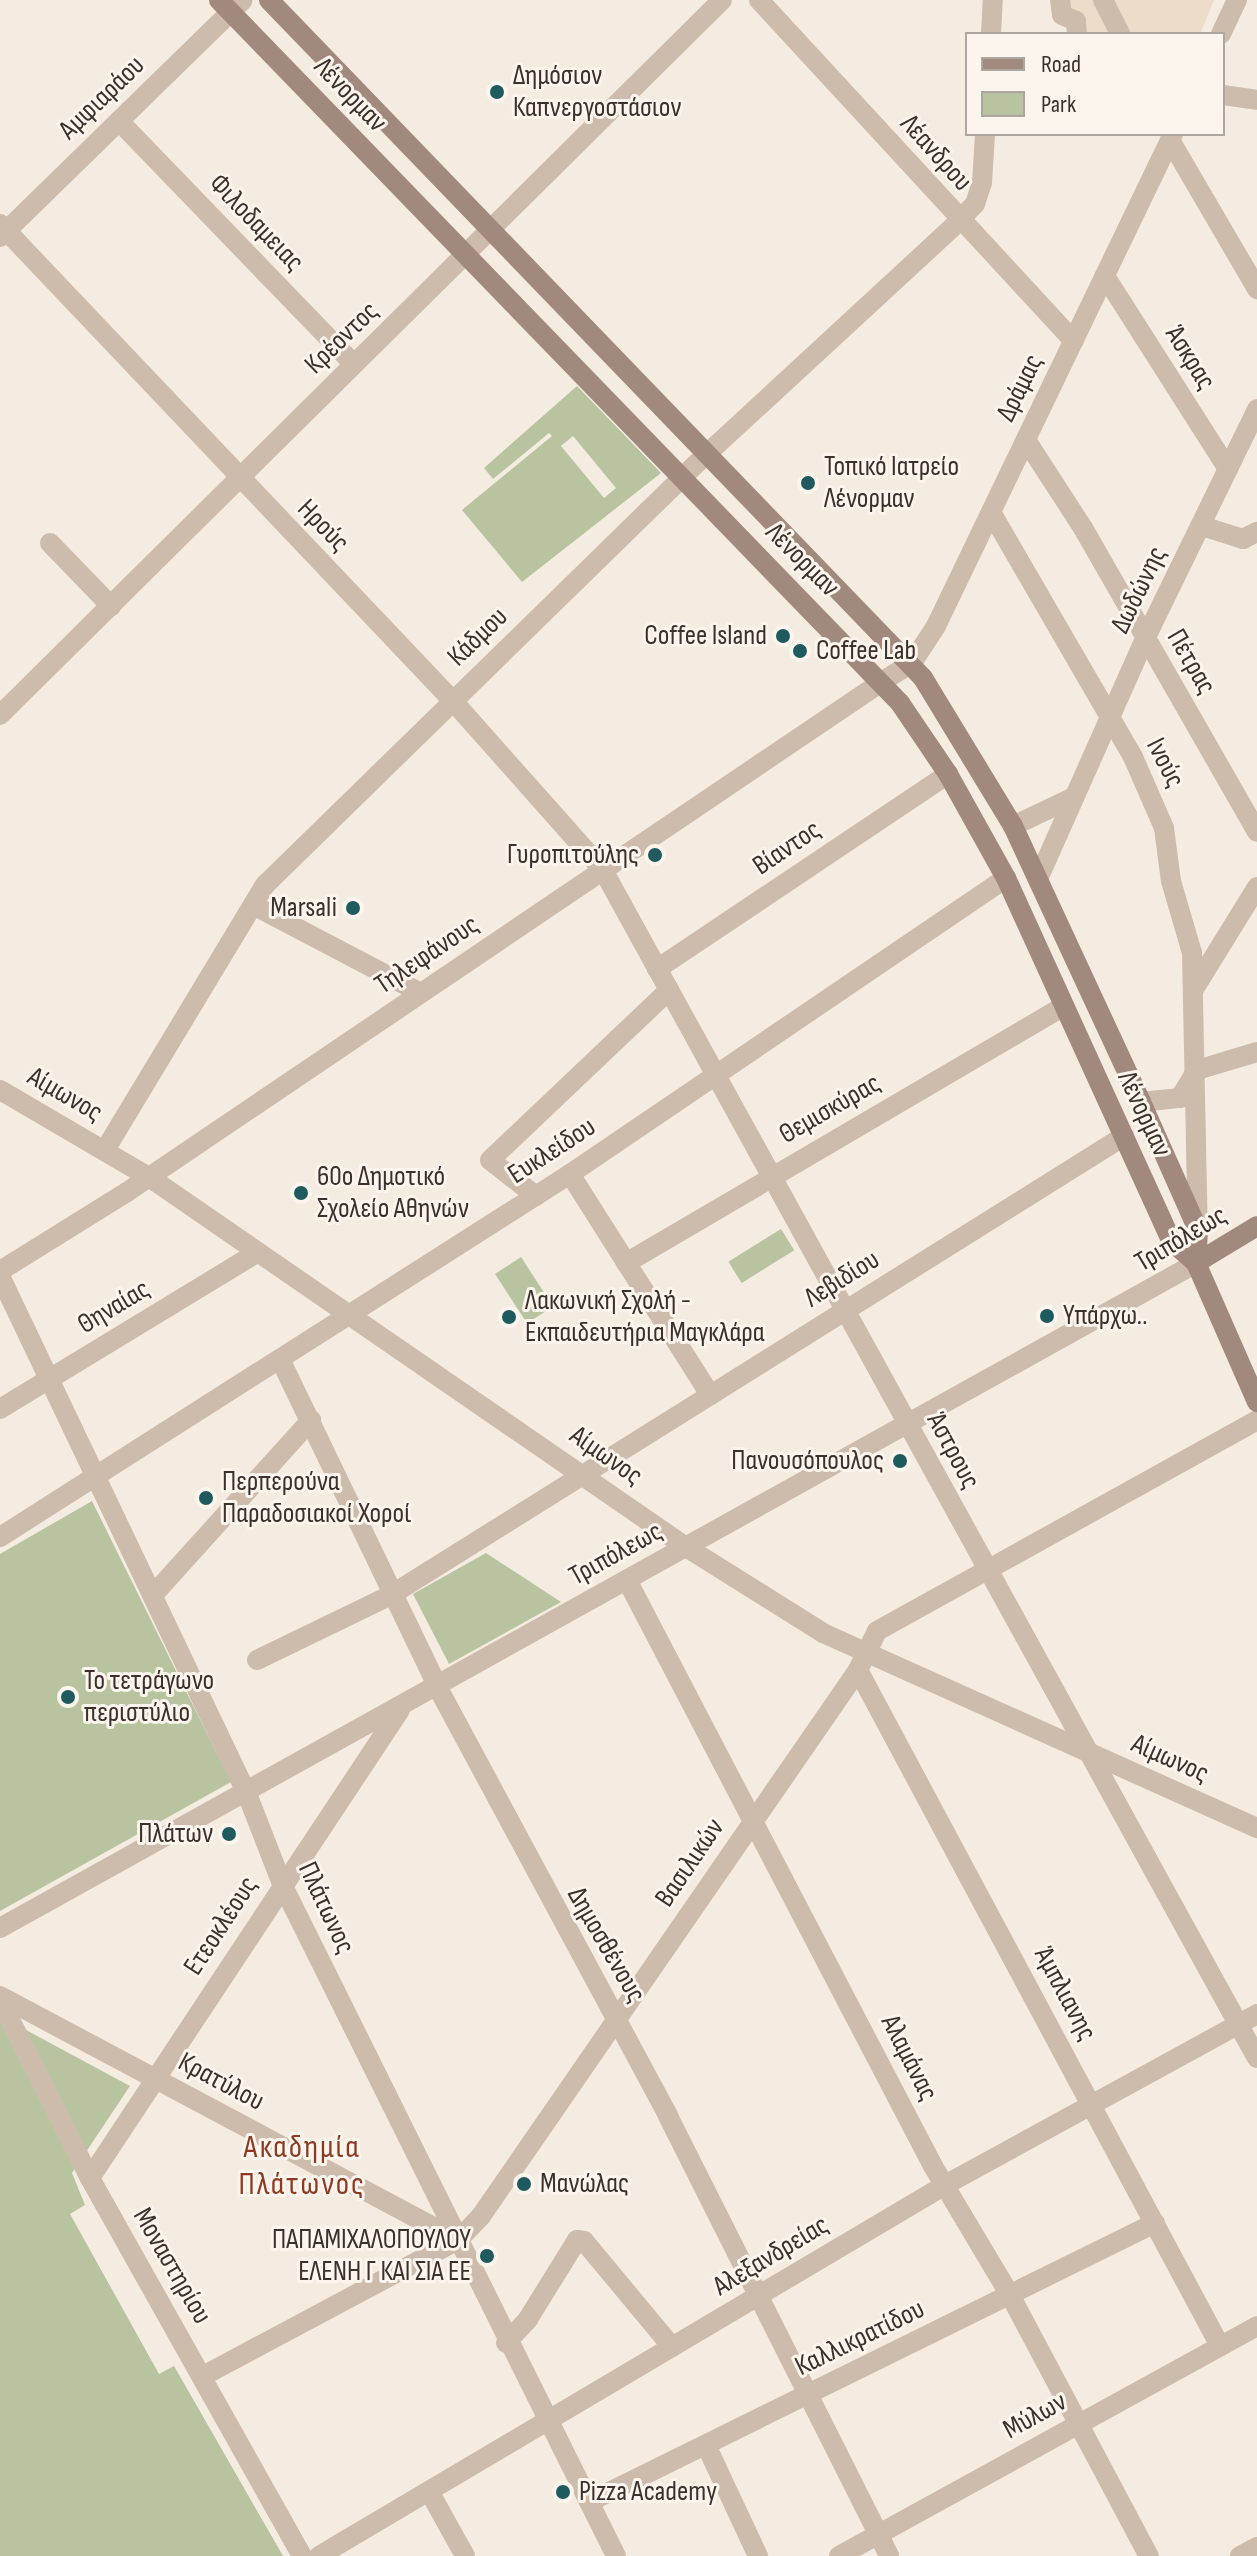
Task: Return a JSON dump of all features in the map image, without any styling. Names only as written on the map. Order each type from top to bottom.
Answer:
[{"type":"main road","name":"Λένορμαν","points":[[269,0],[912,663],[1013,826],[1198,1230],[1196,1263]]},
{"type":"main road","name":"Λένορμαν","points":[[231,4],[350,135],[681,479],[883,681],[948,774],[1006,878],[1172,1242],[1196,1263],[1255,1393]]},
{"type":"main road","points":[[350,135],[376,110]]},
{"type":"main road","name":"Τριπόλεως","points":[[1196,1263],[1257,1226]]},
{"type":"street","name":"Κρέοντος","points":[[0,715],[354,364],[468,256],[722,0]]},
{"type":"street","name":"Λέανδρου","points":[[759,0],[959,221],[1074,341]]},
{"type":"street","points":[[991,32],[993,0]]},
{"type":"street","points":[[1060,0],[1062,15],[1076,21],[1077,32]]},
{"type":"street","points":[[1103,0],[1119,32]]},
{"type":"street","points":[[1222,32],[1237,0]]},
{"type":"street","name":"Αμφιαράου","points":[[2,231],[119,121],[231,4]]},
{"type":"street","points":[[1225,95],[1257,100]]},
{"type":"street","name":"Φιλοδαμειας","points":[[119,121],[354,364]]},
{"type":"street","name":"Κάδμου","points":[[105,1150],[265,885],[709,452],[959,221],[975,204],[982,183],[985,136]]},
{"type":"street","points":[[1170,136],[1257,289]]},
{"type":"street","name":"Δράμας","points":[[912,663],[936,626],[1170,136]]},
{"type":"street","name":"Ηρούς","points":[[2,231],[453,701],[603,870]]},
{"type":"street","name":"Άσκρας","points":[[1105,276],[1228,469]]},
{"type":"street","name":"Δωδώνης","points":[[1038,879],[1145,639],[1257,409]]},
{"type":"street","name":"Πέτρας","points":[[1026,440],[1257,832]]},
{"type":"street","name":"Ινούς","points":[[991,512],[1149,789],[1164,828],[1171,881],[1192,953],[1197,1070]]},
{"type":"street","points":[[1202,526],[1243,539],[1257,532]]},
{"type":"street","points":[[50,543],[111,606]]},
{"type":"street","name":"Τηλεφάνους","points":[[0,1273],[149,1177],[912,663]]},
{"type":"street","name":"Βίαντος","points":[[657,969],[948,774]]},
{"type":"street","points":[[1013,826],[1074,797]]},
{"type":"street","name":"Άστρους","points":[[603,870],[985,1569],[1257,2058]]},
{"type":"street","name":"Ευκλείδου","points":[[0,1537],[570,1174],[1006,878]]},
{"type":"street","points":[[1193,990],[1257,887]]},
{"type":"street","points":[[255,906],[421,993]]},
{"type":"street","points":[[536,1196],[490,1160],[669,990]]},
{"type":"street","name":"Θεμισκύρας","points":[[626,1263],[1064,1006]]},
{"type":"street","points":[[1141,1102],[1180,1098],[1197,1070],[1257,1052]]},
{"type":"street","name":"Λένορμαν","points":[[1197,1070],[1198,1230]]},
{"type":"street","name":"Αίμωνος","points":[[0,1090],[149,1177],[686,1547],[861,1662],[1090,1755],[1257,1828]]},
{"type":"street","name":"Λεβιδίου","points":[[257,1660],[391,1595],[1124,1136]]},
{"type":"street","points":[[570,1174],[710,1395]]},
{"type":"street","name":"Θηναίας","points":[[0,1409],[258,1252]]},
{"type":"street","name":"Τριπόλεως","points":[[0,1928],[438,1688],[1196,1263]]},
{"type":"street","name":"Πλάτωνος","points":[[0,1273],[247,1794],[282,1884],[506,2343],[549,2420],[616,2556]]},
{"type":"street","name":"Δημοσθένους","points":[[280,1359],[438,1688],[550,1905],[618,2021],[759,2296],[805,2397],[889,2556]]},
{"type":"street","points":[[153,1595],[311,1420]]},
{"type":"street","name":"Βασιλικών","points":[[203,2376],[458,2240],[481,2216],[618,2021],[861,1662],[877,1631],[1257,1420]]},
{"type":"street","name":"Αλαμάνας","points":[[627,1580],[945,2185],[1010,2295],[1149,2556]]},
{"type":"street","name":"Άμπλιανης","points":[[861,1662],[1220,2346]]},
{"type":"street","name":"Ετεοκλέους","points":[[90,2178],[402,1706]]},
{"type":"street","name":"Κρατύλου","points":[[0,1998],[458,2240]]},
{"type":"street","name":"Μοναστηρίου","points":[[0,1998],[90,2178],[302,2556]]},
{"type":"street","name":"Αλεξανδρείας","points":[[319,2556],[945,2185],[1257,2014]]},
{"type":"street","name":"Καλλικρατίδου","points":[[589,2502],[1155,2223]]},
{"type":"street","points":[[506,2343],[528,2319],[577,2240],[584,2241],[672,2347]]},
{"type":"street","name":"Μύλων","points":[[839,2556],[1257,2326]]},
{"type":"street","points":[[706,2445],[758,2556]]},
{"type":"street","points":[[429,2491],[465,2556]]},
{"type":"street","points":[[1240,2556],[1257,2547]]},
{"type":"green space","points":[[577,386],[661,473],[522,582],[462,510],[552,436],[549,433],[493,479],[484,468]],"holes":[[[573,436],[616,488],[604,498],[561,446]]]},
{"type":"green space","points":[[781,1229],[794,1250],[742,1283],[728,1262]]},
{"type":"green space","points":[[521,1257],[553,1306],[527,1323],[495,1274]]},
{"type":"green space","points":[[92,1501],[231,1782],[0,1911],[0,1554]]},
{"type":"green space","points":[[486,1553],[561,1602],[449,1664],[413,1594]]},
{"type":"green space","points":[[0,2016],[130,2086],[72,2173],[85,2205],[70,2214],[159,2374],[174,2366],[283,2556],[0,2556]]},
{"type":"shaded area","points":[[1064,0],[1214,0],[1201,32],[1081,32],[1065,13]]},
{"type":"place","name":"Δημόσιον Καπνεργοστάσιον","points":[[497,92]]},
{"type":"place","name":"Τοπικό Ιατρείο Λένορμαν","points":[[808,483]]},
{"type":"place","name":"Coffee Island","points":[[783,636]]},
{"type":"place","name":"Coffee Lab","points":[[800,651]]},
{"type":"place","name":"Γυροπιτούλης","points":[[655,855]]},
{"type":"place","name":"Marsali","points":[[353,908]]},
{"type":"place","name":"60ο Δημοτικό Σχολείο Αθηνών","points":[[301,1193]]},
{"type":"place","name":"Υπάρχω..","points":[[1047,1316]]},
{"type":"place","name":"Λακωνική Σχολή - Εκπαιδευτήρια Μαγκλάρα","points":[[509,1317]]},
{"type":"place","name":"Πανουσόπουλος","points":[[900,1461]]},
{"type":"place","name":"Περπερούνα Παραδοσιακοί Χοροί","points":[[206,1498]]},
{"type":"place","name":"Το τετράγωνο περιστύλιο","points":[[68,1697]]},
{"type":"place","name":"Πλάτων","points":[[229,1834]]},
{"type":"place","name":"Μανώλας","points":[[524,2184]]},
{"type":"place","name":"ΠΑΠΑΜΙΧΑΛΟΠΟΥΛΟΥ ΕΛΕΝΗ Γ ΚΑΙ ΣΙΑ ΕΕ","points":[[487,2256]]},
{"type":"place","name":"Pizza Academy","points":[[563,2492]]},
{"type":"district","name":"Ακαδημία Πλάτωνος","points":[[302,2168]]}]
